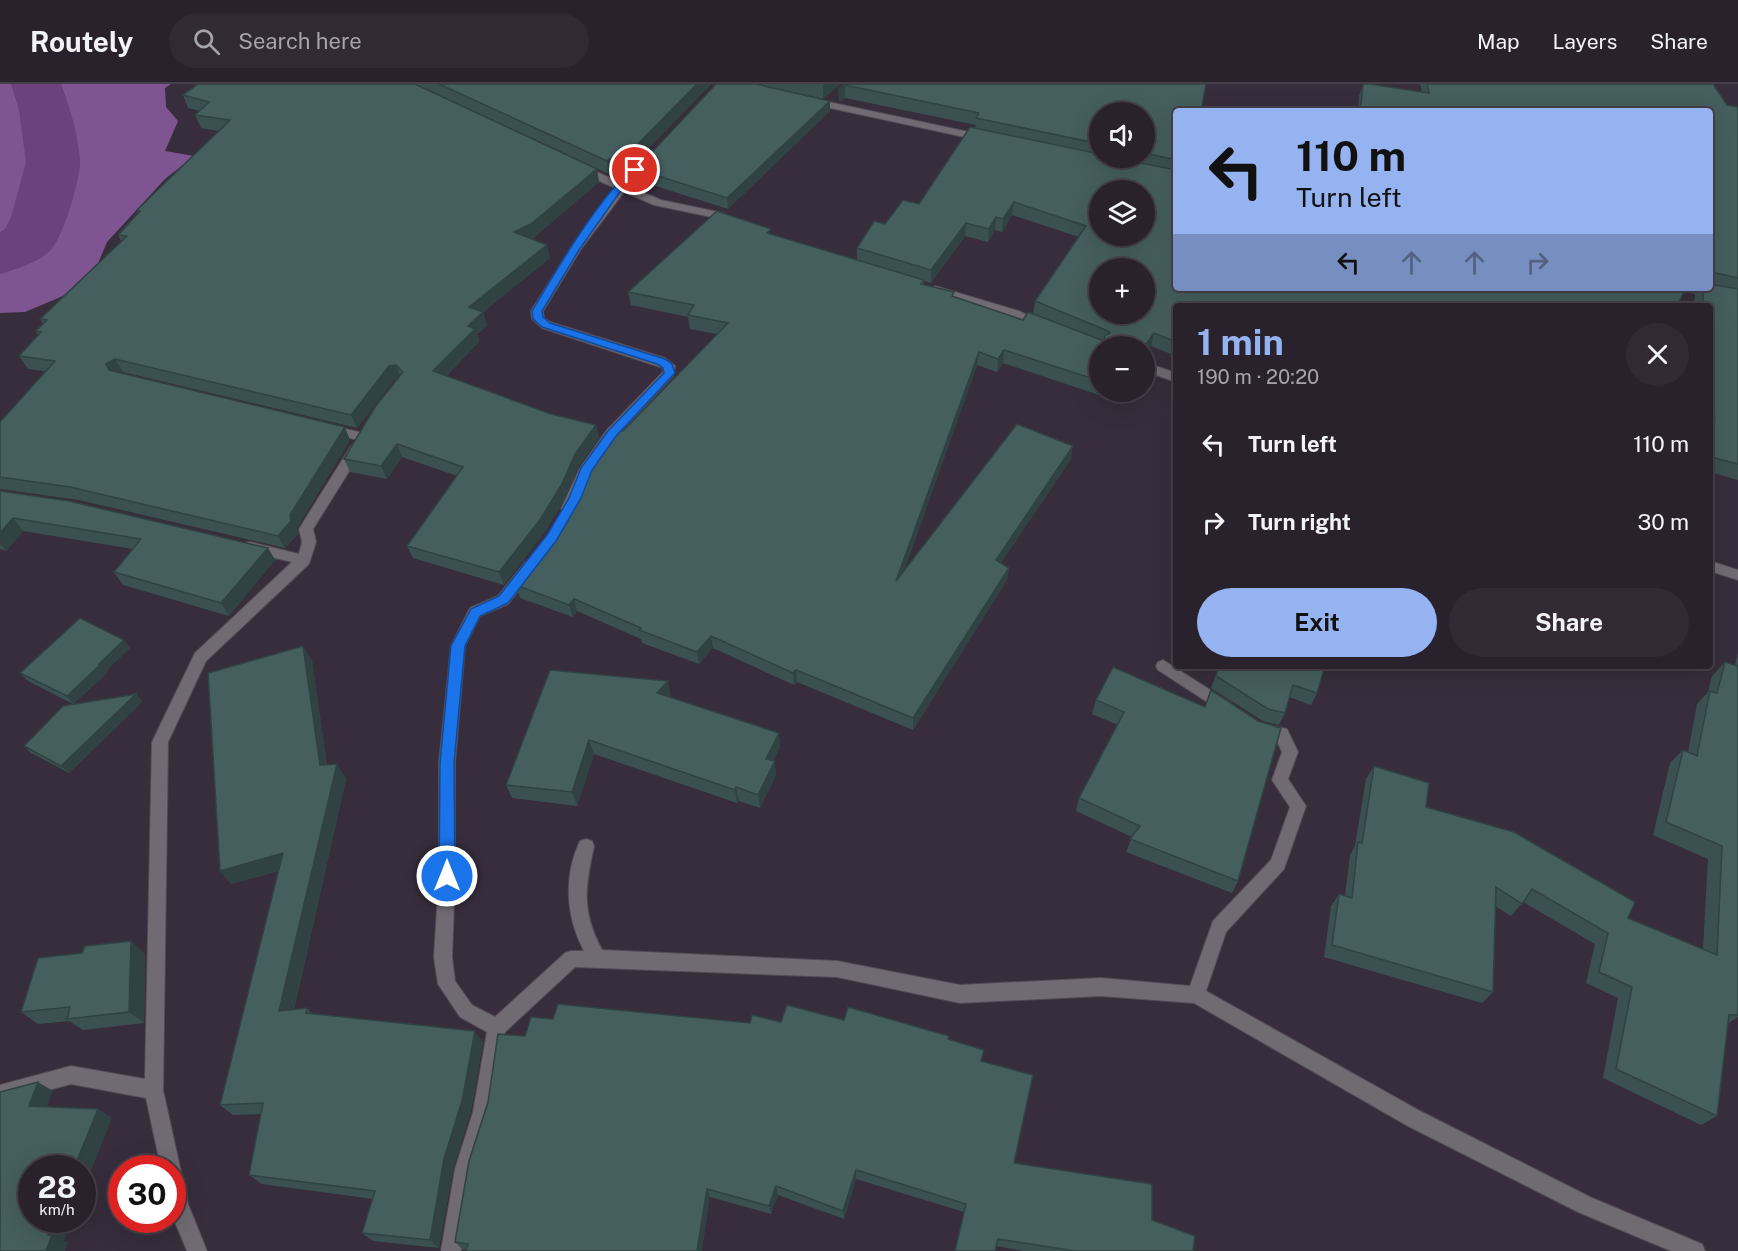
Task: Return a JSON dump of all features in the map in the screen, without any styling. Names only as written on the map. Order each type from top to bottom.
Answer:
[{"type":"street","points":[[804,100],[830,101],[997,141]]},
{"type":"street","points":[[563,518],[575,498],[587,468],[612,433],[669,373],[669,366],[661,361],[546,325],[538,319],[537,311],[574,250],[619,187],[660,144]]},
{"type":"street","points":[[565,161],[658,203],[719,215],[740,223]]},
{"type":"street","points":[[924,287],[1015,314],[1057,331]]},
{"type":"street","points":[[1704,291],[1738,298]]},
{"type":"street","points":[[1155,370],[1173,377]]},
{"type":"street","points":[[168,1155],[154,1090],[160,742],[200,657],[304,560],[309,542],[306,529],[365,432],[317,426]]},
{"type":"street","points":[[236,544],[304,560]]},
{"type":"street","points":[[497,1028],[466,1011],[447,984],[443,957],[447,876],[447,763],[453,690],[458,646],[475,612],[503,600],[539,554]]},
{"type":"street","points":[[1713,567],[1738,575]]},
{"type":"street","points":[[1164,666],[1258,728],[1281,734],[1290,752],[1280,780],[1298,806],[1278,864],[1219,927],[1196,995]]},
{"type":"street","points":[[586,846],[575,894],[581,928],[597,958],[713,964]]},
{"type":"street","points":[[451,1251],[465,1169],[483,1112],[497,1028],[571,959],[837,969],[960,994],[1101,987],[1196,995],[1413,1118],[1586,1205],[1695,1251]]},
{"type":"street","points":[[0,1094],[71,1075],[154,1090]]},
{"type":"street","points":[[186,1224],[197,1251]]},
{"type":"shaded area","points":[[0,84],[171,84],[165,88],[166,107],[178,121],[165,151],[194,156],[165,179],[107,242],[89,285],[25,312],[0,313]]},
{"type":"building","points":[[198,84],[415,84],[597,169],[531,224],[514,232],[547,245],[469,307],[483,312],[468,326],[475,329],[433,371],[551,414],[596,425],[575,454],[562,484],[540,520],[499,572],[407,546],[463,467],[397,444],[381,466],[344,459],[375,407],[403,372],[396,365],[389,366],[351,415],[115,359],[106,364],[109,370],[345,427],[290,515],[291,521],[278,536],[70,487],[0,477],[0,422],[55,361],[19,356],[41,332],[36,331],[47,320],[40,319],[127,236],[118,235],[140,211],[137,210],[230,120],[195,115],[209,102],[183,95]]},
{"type":"building","points":[[439,84],[697,84],[620,162],[609,159],[607,161]]},
{"type":"building","points":[[716,84],[756,84],[830,101],[727,198],[636,169]]},
{"type":"building","points":[[844,84],[1206,84],[1202,108],[1173,108],[1173,159],[1155,155],[1155,102],[1089,102],[1089,142],[976,118],[979,113],[845,85],[838,89]]},
{"type":"building","points":[[1363,84],[1429,93],[1427,84],[1713,84],[1727,105],[1738,107],[1738,278],[1713,273],[1713,108],[1360,108]]},
{"type":"building","points":[[970,127],[1089,152],[1089,168],[1155,168],[1155,166],[1173,169],[1173,291],[1684,291],[1678,303],[1173,303],[1173,341],[1154,333],[1152,336],[1105,336],[1110,333],[1091,324],[1155,324],[1155,258],[1089,258],[1089,323],[1035,301],[1086,226],[1014,202],[1003,219],[996,217],[989,229],[966,223],[931,270],[857,248],[874,221],[885,224],[903,200],[919,204]]},
{"type":"building","points":[[717,211],[771,229],[767,233],[924,280],[921,284],[954,292],[952,296],[1023,320],[1028,312],[1091,336],[1089,336],[1089,377],[1004,350],[998,359],[979,352],[896,581],[1017,424],[1073,446],[996,560],[1009,568],[913,718],[796,670],[793,673],[711,636],[697,652],[639,630],[641,628],[574,599],[569,605],[516,585],[521,578],[517,577],[554,530],[581,486],[592,457],[613,429],[623,431],[728,323],[688,315],[694,305],[628,292]]},
{"type":"building","points":[[1713,285],[1738,289],[1738,464],[1713,458],[1715,416],[1713,416],[1713,303],[1703,303],[1703,291],[1713,291]]},
{"type":"building","points":[[0,491],[69,501],[268,548],[221,603],[114,572],[141,539],[13,518],[0,533]]},
{"type":"building","points":[[80,618],[124,640],[67,696],[20,673]]},
{"type":"building","points":[[303,646],[320,765],[337,764],[279,1011],[307,1008],[306,1013],[475,1031],[462,1101],[444,1159],[430,1240],[362,1233],[375,1191],[249,1175],[263,1103],[220,1105],[283,853],[220,871],[208,673]]},
{"type":"building","points":[[1725,662],[1738,666],[1738,1015],[1729,1015],[1717,1116],[1616,1069],[1632,987],[1599,972],[1608,933],[1532,889],[1522,904],[1496,887],[1493,992],[1332,945],[1339,894],[1352,898],[1358,842],[1362,843],[1374,766],[1429,783],[1426,807],[1514,832],[1635,902],[1628,918],[1717,955],[1722,846],[1666,822],[1683,750],[1697,756],[1710,691],[1717,693]]},
{"type":"building","points":[[1113,667],[1205,707],[1211,690],[1258,721],[1281,728],[1238,881],[1130,839],[1140,826],[1079,798],[1124,712],[1096,700]]},
{"type":"building","points":[[1218,669],[1324,669],[1317,693],[1293,685],[1285,713],[1268,709],[1216,676]]},
{"type":"building","points":[[550,670],[668,681],[657,693],[779,733],[766,759],[775,761],[758,795],[736,787],[735,790],[589,740],[572,792],[506,785]]},
{"type":"building","points":[[136,694],[61,766],[24,746],[63,706]]},
{"type":"building","points":[[131,941],[129,1012],[67,1019],[70,1007],[21,1012],[38,958],[82,953],[85,946]]},
{"type":"building","points":[[558,1004],[750,1023],[752,1015],[781,1022],[787,1005],[844,1020],[848,1007],[949,1036],[948,1039],[984,1050],[981,1061],[1033,1075],[1014,1163],[1152,1184],[1152,1220],[1195,1236],[1193,1251],[1075,1251],[998,1239],[995,1251],[955,1251],[966,1204],[856,1170],[843,1211],[776,1186],[769,1206],[707,1189],[697,1251],[466,1251],[468,1244],[455,1242],[469,1161],[488,1102],[498,1034],[525,1036],[531,1017],[553,1019]]},
{"type":"building","points":[[38,1082],[29,1106],[98,1109],[79,1155],[18,1155],[18,1233],[49,1233],[48,1235],[52,1235],[46,1251],[0,1251],[0,1092]]},
{"type":"waterway","points":[[0,256],[29,239],[39,217],[53,162],[45,110],[36,84]]},
{"type":"route","points":[[447,876],[447,763],[458,646],[475,612],[503,600],[551,538],[575,498],[587,468],[612,433],[669,373],[669,366],[661,361],[546,325],[538,319],[537,311],[574,250],[619,187],[635,170]]}]
